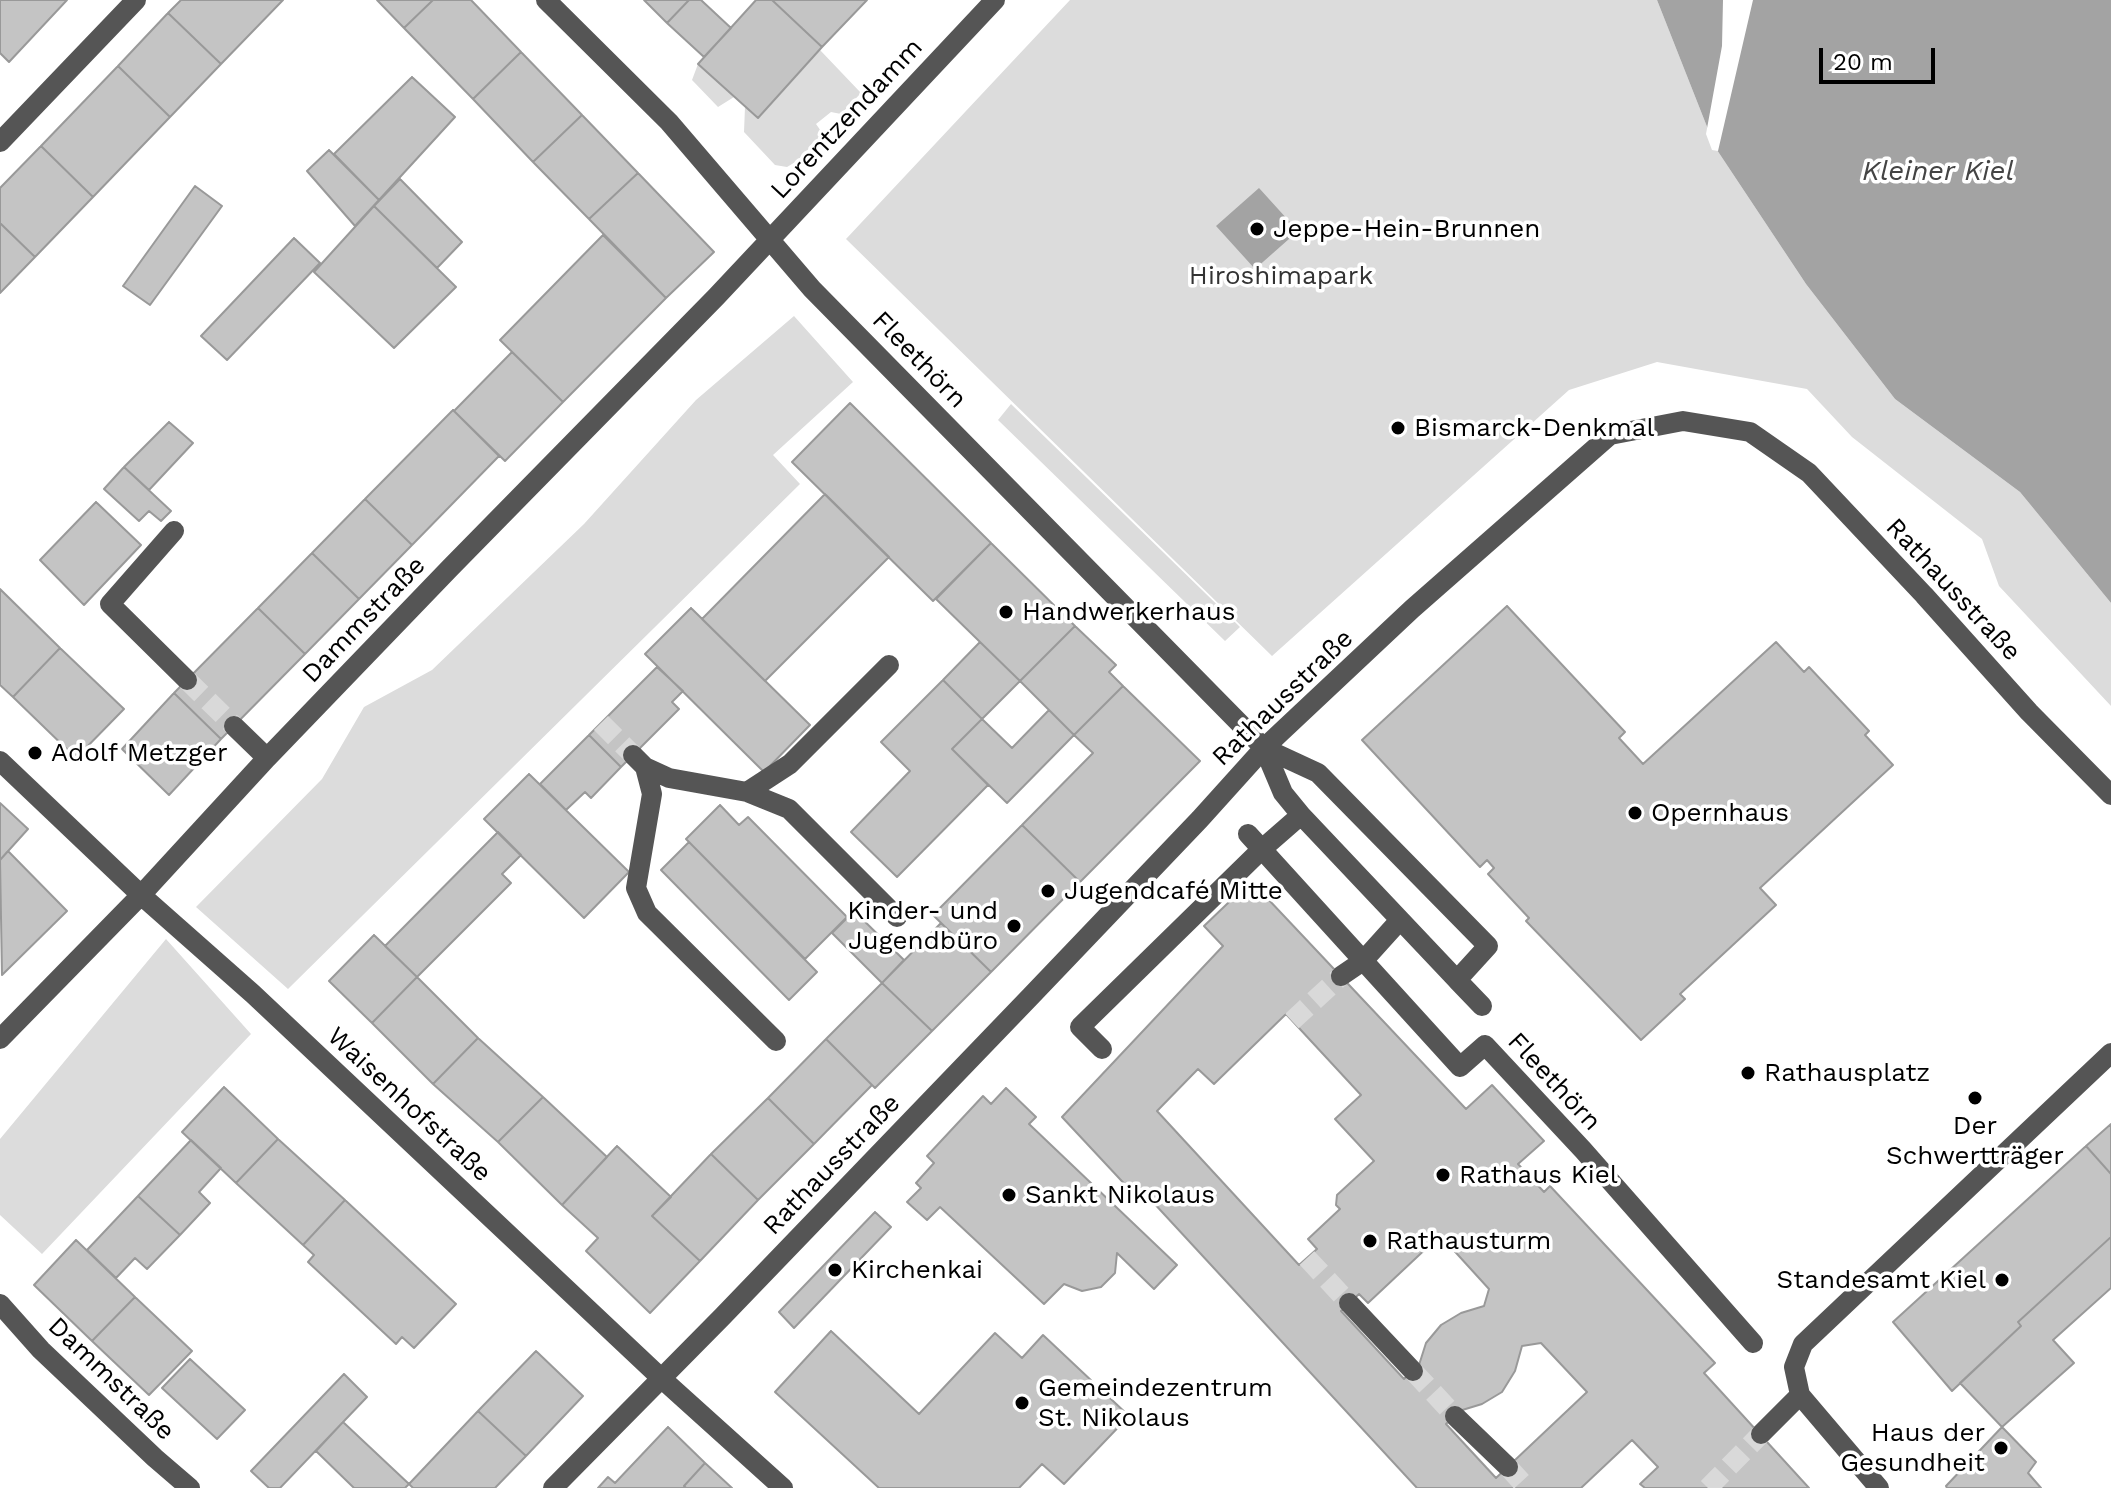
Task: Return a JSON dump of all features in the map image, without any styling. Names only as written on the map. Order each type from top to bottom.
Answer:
[{"type":"street","points":[[0,142],[136,0]]},
{"type":"street","name":"Fleethörn","points":[[546,0],[669,122],[812,289],[1264,748]]},
{"type":"street","name":"Lorentzendamm","points":[[769,239],[995,0]]},
{"type":"street","name":"Dammstraße","points":[[0,1039],[769,239]]},
{"type":"street","name":"Rathausstraße","points":[[553,1488],[1031,996],[1264,748],[1412,609],[1610,435],[1683,421],[1750,432],[1809,473],[2029,712],[2111,795]]},
{"type":"street","points":[[174,531],[110,604],[187,680]]},
{"type":"street","points":[[747,792],[790,764],[889,665]]},
{"type":"street","points":[[234,726],[267,758]]},
{"type":"street","points":[[1264,748],[1283,793],[1301,815],[1482,1006]]},
{"type":"street","points":[[1264,748],[1318,773],[1488,946],[1457,980]]},
{"type":"street","name":"Waisenhofstraße","points":[[0,761],[783,1488]]},
{"type":"street","points":[[776,1041],[647,913],[636,888],[652,794],[639,761],[669,778],[747,792],[789,809],[897,917]]},
{"type":"street","points":[[1102,1049],[1080,1027],[1255,841],[1301,815]]},
{"type":"street","name":"Fleethörn","points":[[1255,841],[1460,1067],[1485,1045],[1583,1150],[1753,1343]]},
{"type":"street","points":[[1341,976],[1363,961],[1400,920]]},
{"type":"street","points":[[1879,1488],[1800,1395],[1794,1367],[1803,1344],[2111,1053]]},
{"type":"street","points":[[1349,1303],[1413,1371]]},
{"type":"street","name":"Dammstraße","points":[[0,1304],[41,1350],[190,1488]]},
{"type":"street","points":[[1761,1434],[1800,1395]]},
{"type":"street","points":[[1455,1416],[1508,1467]]},
{"type":"green space","name":"Hiroshimapark","points":[[1070,0],[1657,0],[1715,147],[1806,284],[1895,399],[2020,492],[2111,603],[2111,706],[1999,586],[1982,539],[1852,437],[1807,389],[1657,362],[1569,390],[1272,656],[846,239]]},
{"type":"green space","points":[[820,50],[861,93],[841,114],[831,112],[816,124],[823,134],[797,161],[787,167],[775,165],[744,132],[745,107],[759,118]]},
{"type":"green space","points":[[698,64],[734,97],[718,107],[692,80]]},
{"type":"green space","points":[[794,316],[853,382],[773,455],[800,484],[288,989],[196,907],[322,779],[364,707],[432,670],[584,524],[696,400]]},
{"type":"green space","points":[[1011,404],[1240,627],[1225,641],[998,420]]},
{"type":"green space","points":[[166,939],[251,1034],[42,1254],[0,1215],[0,1139]]},
{"type":"water","name":"Kleiner Kiel","points":[[1657,0],[2111,0],[2111,603],[2020,492],[1895,399],[1806,284],[1715,147]]},
{"type":"water","name":"Jeppe-Hein-Brunnen","points":[[1259,188],[1298,231],[1255,269],[1216,226]]},
{"type":"pier","points":[[1723,0],[1753,0],[1718,151],[1712,150],[1706,134],[1722,46]]},
{"type":"building","points":[[0,0],[67,0],[9,62],[0,53]]},
{"type":"building","points":[[181,0],[283,0],[221,64],[168,13]]},
{"type":"building","points":[[377,0],[433,0],[404,28]]},
{"type":"building","points":[[433,0],[471,0],[521,52],[473,99],[404,28]]},
{"type":"building","points":[[644,0],[689,0],[667,23]]},
{"type":"building","points":[[689,0],[701,0],[731,28],[704,57],[667,23]]},
{"type":"building","points":[[756,0],[772,0],[822,47],[758,118],[698,64]]},
{"type":"building","points":[[772,0],[867,0],[822,47]]},
{"type":"building","points":[[168,13],[221,64],[170,117],[118,66]]},
{"type":"building","points":[[521,52],[582,115],[533,162],[473,99]]},
{"type":"building","points":[[118,66],[170,117],[93,197],[41,146]]},
{"type":"building","points":[[412,77],[455,117],[379,200],[334,154]]},
{"type":"building","points":[[582,115],[638,173],[589,219],[533,162]]},
{"type":"building","points":[[41,146],[93,197],[35,257],[0,223],[0,188]]},
{"type":"building","points":[[329,150],[379,200],[355,226],[307,171]]},
{"type":"building","points":[[638,173],[714,252],[666,298],[589,219]]},
{"type":"building","points":[[400,179],[462,242],[437,268],[374,206]]},
{"type":"building","points":[[195,186],[222,206],[150,305],[123,286]]},
{"type":"building","points":[[374,206],[456,287],[394,348],[314,272]]},
{"type":"building","points":[[0,223],[35,257],[0,293]]},
{"type":"building","points":[[603,235],[666,298],[563,402],[500,340]]},
{"type":"building","points":[[294,238],[320,263],[227,360],[201,336]]},
{"type":"building","points":[[512,352],[563,402],[505,461],[454,411]]},
{"type":"building","points":[[850,403],[991,543],[933,601],[792,462]]},
{"type":"building","points":[[453,410],[499,456],[412,545],[365,499]]},
{"type":"building","points":[[169,422],[193,443],[149,490],[124,467]]},
{"type":"building","points":[[124,467],[171,511],[161,521],[149,511],[139,521],[104,489]]},
{"type":"building","points":[[825,494],[889,557],[765,681],[702,619]]},
{"type":"building","points":[[365,499],[412,545],[359,599],[312,553]]},
{"type":"building","points":[[96,502],[141,545],[84,605],[40,560]]},
{"type":"building","name":"Handwerkerhaus","points":[[991,543],[1075,626],[1020,681],[936,599]]},
{"type":"building","points":[[312,553],[359,599],[305,654],[258,608]]},
{"type":"building","points":[[0,589],[60,648],[13,697],[0,685]]},
{"type":"building","name":"Opernhaus","points":[[1507,606],[1625,732],[1619,738],[1643,764],[1776,642],[1804,672],[1809,667],[1869,731],[1865,735],[1893,765],[1760,888],[1776,905],[1680,994],[1685,999],[1641,1040],[1526,921],[1529,918],[1488,874],[1494,868],[1487,860],[1480,867],[1362,740]]},
{"type":"building","points":[[258,608],[305,654],[221,739],[174,693]]},
{"type":"building","points":[[691,608],[810,725],[764,772],[645,654]]},
{"type":"building","points":[[1075,626],[1116,665],[1109,672],[1123,686],[1074,735],[1020,681]]},
{"type":"building","points":[[980,642],[1020,681],[982,719],[943,680]]},
{"type":"building","points":[[60,648],[124,709],[76,758],[13,697]]},
{"type":"building","points":[[657,667],[683,691],[672,702],[679,709],[621,767],[589,735]]},
{"type":"building","points":[[943,680],[982,719],[952,749],[988,785],[897,877],[851,832],[910,771],[881,742]]},
{"type":"building","points":[[1123,686],[1200,761],[1080,882],[1022,825],[1093,753],[1074,735]]},
{"type":"building","points":[[174,693],[221,739],[169,795],[122,749]]},
{"type":"building","points":[[1049,710],[1074,735],[1007,803],[952,749],[982,719],[1012,748]]},
{"type":"building","points":[[589,735],[621,767],[591,798],[585,792],[566,810],[540,784]]},
{"type":"building","points":[[529,774],[629,872],[584,918],[484,819]]},
{"type":"building","points":[[0,803],[28,829],[0,860]]},
{"type":"building","points":[[720,805],[739,825],[748,817],[847,917],[805,959],[686,839]]},
{"type":"building","points":[[1022,825],[1080,882],[991,972],[933,915]]},
{"type":"building","points":[[498,832],[521,855],[502,874],[511,883],[417,977],[385,946]]},
{"type":"building","points":[[689,842],[817,972],[789,1000],[661,870]]},
{"type":"building","points":[[8,851],[67,911],[2,975],[0,860]]},
{"type":"building","name":"Rathaus Kiel","points":[[1251,881],[1466,1109],[1492,1085],[1544,1141],[1518,1164],[1544,1192],[1550,1186],[1715,1363],[1704,1373],[1809,1488],[1645,1488],[1640,1484],[1658,1467],[1632,1440],[1581,1488],[1417,1488],[1139,1187],[1132,1192],[1062,1117],[1223,946],[1204,926]],"holes":[[[1286,1014],[1361,1095],[1335,1119],[1374,1161],[1337,1195],[1336,1205],[1340,1209],[1308,1239],[1317,1249],[1299,1265],[1157,1111],[1198,1069],[1214,1084]],[[1438,1233],[1489,1289],[1484,1306],[1461,1313],[1441,1325],[1426,1343],[1419,1365],[1404,1379],[1341,1311],[1359,1294],[1368,1303],[1432,1243],[1429,1240]],[[1541,1343],[1587,1392],[1496,1478],[1446,1424],[1459,1411],[1482,1404],[1502,1392],[1515,1371],[1522,1346]]]},
{"type":"building","points":[[854,911],[904,960],[882,983],[832,933]]},
{"type":"building","points":[[941,923],[991,972],[932,1031],[882,983]]},
{"type":"building","points":[[374,935],[417,977],[372,1023],[329,981]]},
{"type":"building","points":[[417,977],[478,1038],[433,1084],[372,1023]]},
{"type":"building","points":[[882,983],[932,1031],[875,1088],[826,1039]]},
{"type":"building","points":[[478,1038],[543,1097],[498,1142],[433,1084]]},
{"type":"building","points":[[826,1039],[872,1085],[814,1144],[768,1098]]},
{"type":"building","points":[[224,1087],[278,1139],[236,1183],[182,1132]]},
{"type":"building","name":"Sankt Nikolaus","points":[[1006,1088],[1036,1117],[1029,1124],[1177,1265],[1154,1289],[1117,1253],[1115,1273],[1101,1287],[1082,1291],[1064,1284],[1044,1304],[940,1207],[927,1220],[907,1202],[921,1188],[916,1183],[934,1163],[927,1156],[983,1096],[991,1104]]},
{"type":"building","points":[[543,1097],[607,1157],[562,1205],[498,1142]]},
{"type":"building","points":[[768,1098],[814,1144],[758,1200],[711,1154]]},
{"type":"building","points":[[2111,1124],[2111,1174],[2086,1146]]},
{"type":"building","points":[[278,1139],[345,1200],[303,1245],[236,1183]]},
{"type":"building","points":[[191,1140],[221,1168],[199,1192],[210,1203],[180,1235],[138,1196]]},
{"type":"building","points":[[617,1146],[671,1197],[652,1216],[700,1261],[650,1313],[586,1251],[598,1238],[562,1205]]},
{"type":"building","name":"Standesamt Kiel","points":[[2086,1146],[2111,1174],[2111,1237],[2018,1322],[2021,1326],[1952,1391],[1893,1322]]},
{"type":"building","points":[[711,1154],[758,1200],[700,1261],[652,1216]]},
{"type":"building","points":[[138,1196],[180,1235],[147,1269],[135,1258],[116,1278],[87,1250]]},
{"type":"building","points":[[345,1200],[456,1304],[414,1348],[402,1337],[396,1344],[308,1262],[314,1255],[303,1245]]},
{"type":"building","name":"Kirchenkai","points":[[875,1212],[891,1227],[794,1328],[779,1312]]},
{"type":"building","points":[[2111,1237],[2111,1288],[2053,1340],[2074,1363],[2002,1427],[1960,1383],[2021,1326],[2018,1322]]},
{"type":"building","points":[[76,1240],[135,1297],[92,1341],[34,1285]]},
{"type":"building","points":[[135,1297],[192,1351],[149,1395],[92,1341]]},
{"type":"building","name":"Gemeindezentrum St. Nikolaus","points":[[831,1331],[919,1414],[995,1333],[1022,1358],[1043,1335],[1129,1416],[1064,1484],[1042,1464],[1019,1488],[879,1488],[775,1392]]},
{"type":"building","points":[[536,1351],[583,1396],[526,1456],[478,1411]]},
{"type":"building","points":[[190,1359],[245,1410],[217,1439],[162,1388]]},
{"type":"building","points":[[344,1374],[367,1397],[280,1488],[269,1488],[251,1471]]},
{"type":"building","points":[[478,1411],[526,1456],[495,1488],[413,1488],[409,1484]]},
{"type":"building","points":[[343,1422],[409,1484],[405,1488],[354,1488],[316,1451]]},
{"type":"building","points":[[668,1427],[705,1463],[684,1486],[686,1488],[598,1488],[608,1477],[615,1483]]},
{"type":"building","name":"Haus der Gesundheit","points":[[2002,1427],[2036,1462],[2028,1473],[2041,1488],[1947,1488],[1946,1486]]},
{"type":"building","points":[[705,1463],[732,1488],[686,1488],[684,1486]]},
{"type":"tunnel","points":[[187,680],[234,726]]},
{"type":"tunnel","points":[[601,723],[633,755]]},
{"type":"tunnel","points":[[1292,1021],[1341,976]]},
{"type":"tunnel","points":[[1307,1258],[1349,1303]]},
{"type":"tunnel","points":[[1413,1371],[1455,1416]]},
{"type":"tunnel","points":[[1708,1488],[1761,1434]]},
{"type":"tunnel","points":[[1508,1467],[1527,1488]]},
{"type":"place","name":"Jeppe-Hein-Brunnen","points":[[1257,229]]},
{"type":"place","name":"Bismarck-Denkmal","points":[[1398,428]]},
{"type":"place","name":"Handwerkerhaus","points":[[1006,612]]},
{"type":"place","name":"Adolf Metzger","points":[[35,753]]},
{"type":"place","name":"Opernhaus","points":[[1635,813]]},
{"type":"place","name":"Jugendcafé Mitte","points":[[1048,891]]},
{"type":"place","name":"Kinder- und Jugendbüro","points":[[1014,926]]},
{"type":"place","name":"Rathausplatz","points":[[1748,1073]]},
{"type":"place","name":"Der Schwertträger","points":[[1975,1098]]},
{"type":"place","name":"Rathaus Kiel","points":[[1443,1175]]},
{"type":"place","name":"Sankt Nikolaus","points":[[1009,1195]]},
{"type":"place","name":"Rathausturm","points":[[1370,1241]]},
{"type":"place","name":"Kirchenkai","points":[[835,1270]]},
{"type":"place","name":"Standesamt Kiel","points":[[2002,1280]]},
{"type":"place","name":"Gemeindezentrum St. Nikolaus","points":[[1022,1403]]},
{"type":"place","name":"Haus der Gesundheit","points":[[2001,1448]]}]
